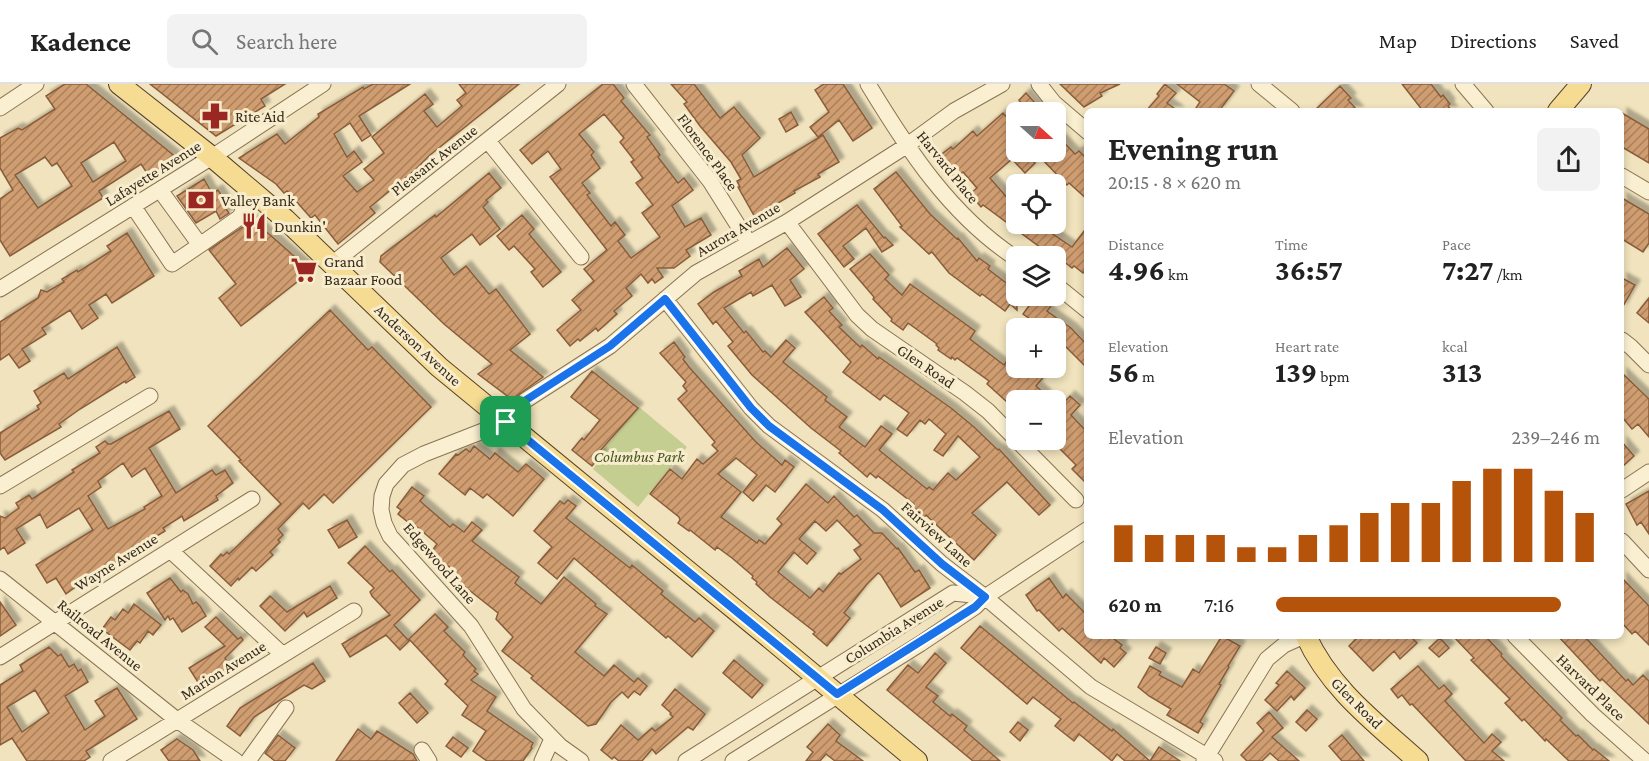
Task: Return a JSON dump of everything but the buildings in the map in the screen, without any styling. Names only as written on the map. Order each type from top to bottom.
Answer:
[{"type":"main road","name":"Anderson Avenue","points":[[119,84],[212,157],[285,219],[439,367],[917,761]]},
{"type":"main road","points":[[1561,108],[1581,84]]},
{"type":"main road","name":"Glen Road","points":[[1307,639],[1320,663],[1339,688],[1418,761]]},
{"type":"street","points":[[0,108],[36,84]]},
{"type":"street","name":"Lafayette Avenue","points":[[0,289],[212,157],[323,84]]},
{"type":"street","name":"Pleasant Avenue","points":[[332,264],[558,84]]},
{"type":"street","name":"Florence Place","points":[[634,84],[710,181],[749,243]]},
{"type":"street","name":"Harvard Place","points":[[867,84],[906,146],[953,205],[976,228],[1006,251]]},
{"type":"street","name":"Aurora Avenue","points":[[506,422],[526,400],[610,346],[696,273],[787,222],[906,146],[954,111],[1002,84]]},
{"type":"street","points":[[1039,84],[1054,103],[1084,129]]},
{"type":"street","points":[[1259,84],[1288,108]]},
{"type":"street","points":[[1463,84],[1483,108]]},
{"type":"street","points":[[488,141],[581,257]]},
{"type":"street","points":[[1624,177],[1649,192]]},
{"type":"street","points":[[159,190],[200,245]]},
{"type":"street","points":[[133,206],[172,264],[240,217],[252,191]]},
{"type":"street","name":"Glen Road","points":[[787,222],[857,315],[872,329],[965,393],[987,411],[1076,500]]},
{"type":"street","points":[[1066,293],[1084,308]]},
{"type":"street","name":"Fairview Lane","points":[[665,299],[751,408],[769,426],[883,510],[942,564],[985,597],[1091,687],[1208,759]]},
{"type":"street","points":[[1624,340],[1649,365]]},
{"type":"street","points":[[0,486],[150,396]]},
{"type":"street","name":"Edgewood Lane","points":[[506,422],[424,454],[403,465],[386,484],[381,510],[390,536],[471,626],[524,709],[552,739],[581,761]]},
{"type":"street","points":[[1624,489],[1649,472]]},
{"type":"street","name":"Wayne Avenue","points":[[0,657],[252,499]]},
{"type":"street","name":"Columbia Avenue","points":[[733,761],[966,614],[985,597],[1084,532]]},
{"type":"street","points":[[1624,543],[1649,570]]},
{"type":"street","points":[[170,550],[283,655]]},
{"type":"street","name":"Railroad Avenue","points":[[0,579],[177,720],[236,761]]},
{"type":"street","name":"Columbia Avenue","points":[[686,761],[953,593],[985,597]]},
{"type":"street","name":"Marion Avenue","points":[[111,761],[354,611]]},
{"type":"street","points":[[1208,759],[1268,660],[1284,645],[1298,639]]},
{"type":"street","name":"Harvard Place","points":[[1518,639],[1593,715],[1645,761]]},
{"type":"street","points":[[248,761],[286,708]]},
{"type":"street","points":[[542,761],[552,739]]},
{"type":"green space","name":"Columbus Park","points":[[639,407],[687,447],[638,507],[593,469],[605,454],[602,451]]},
{"type":"place","name":"Rite Aid","points":[[215,116]]},
{"type":"place","name":"Valley Bank","points":[[201,200]]},
{"type":"place","name":"Dunkin'","points":[[254,226]]},
{"type":"place","name":"Grand Bazaar Food","points":[[304,270]]},
{"type":"route","points":[[665,299],[751,408],[769,426],[883,510],[959,579],[985,597],[975,607],[920,644],[837,694],[506,422],[526,400],[610,346],[665,299]]}]
